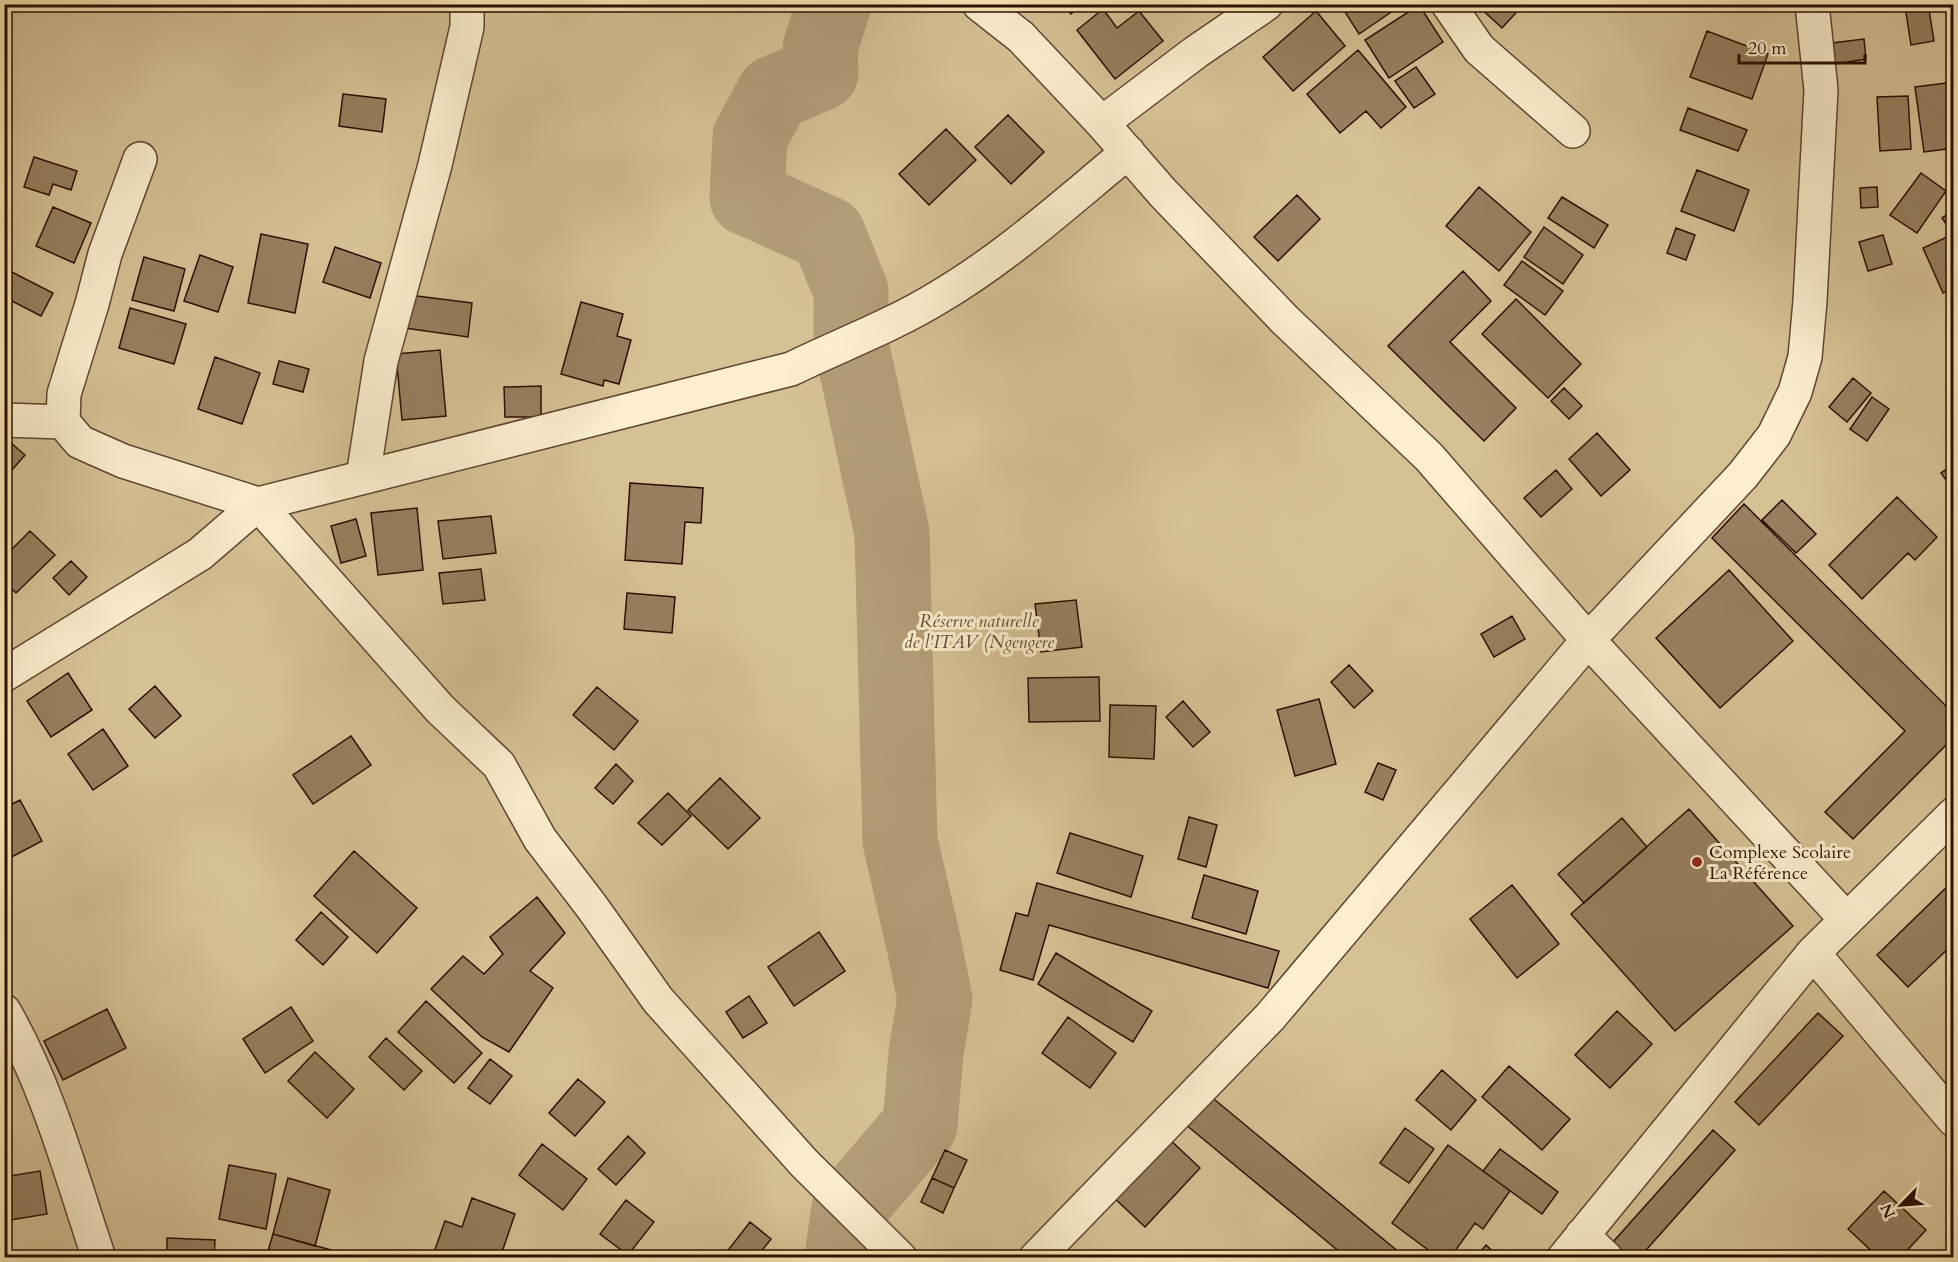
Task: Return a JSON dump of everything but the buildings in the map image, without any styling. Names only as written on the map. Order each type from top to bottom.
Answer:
[{"type":"street","points":[[363,477],[381,361],[435,165],[467,27],[467,4]]},
{"type":"street","points":[[979,4],[1021,37],[1102,123],[1163,193],[1285,320],[1429,457],[1588,640],[1846,919]]},
{"type":"street","points":[[1102,123],[1196,52],[1266,4]]},
{"type":"street","points":[[1448,4],[1479,48],[1573,131]]},
{"type":"street","points":[[1036,1257],[1270,1017],[1588,640],[1743,475],[1774,435],[1795,392],[1805,357],[1810,301],[1821,90],[1812,4]]},
{"type":"street","points":[[4,675],[200,554],[258,504],[790,369],[881,328],[939,297],[1010,248],[1128,153]]},
{"type":"street","points":[[140,159],[105,254],[64,394],[63,422],[80,442],[123,462],[258,504],[432,701],[499,765],[540,839],[658,1000],[804,1163],[894,1252]]},
{"type":"street","points":[[4,420],[63,422]]},
{"type":"street","points":[[1606,1257],[1573,1246],[1813,953],[1953,814]]},
{"type":"street","points":[[1813,953],[1953,1120]]},
{"type":"street","points":[[4,1011],[16,1031],[47,1103],[99,1257]]},
{"type":"green space","name":"Réserve naturelle de l'ITAV (Ngengere","points":[[5,5],[1953,5],[1953,1257],[5,1257]]},
{"type":"waterway","points":[[834,4],[820,48],[821,73],[774,93],[750,137],[747,198],[828,234],[851,291],[851,343],[892,533],[900,841],[935,999],[926,1053],[920,1125],[849,1208],[842,1258]]},
{"type":"place","name":"Complexe Scolaire La Référence","points":[[1697,862]]}]
